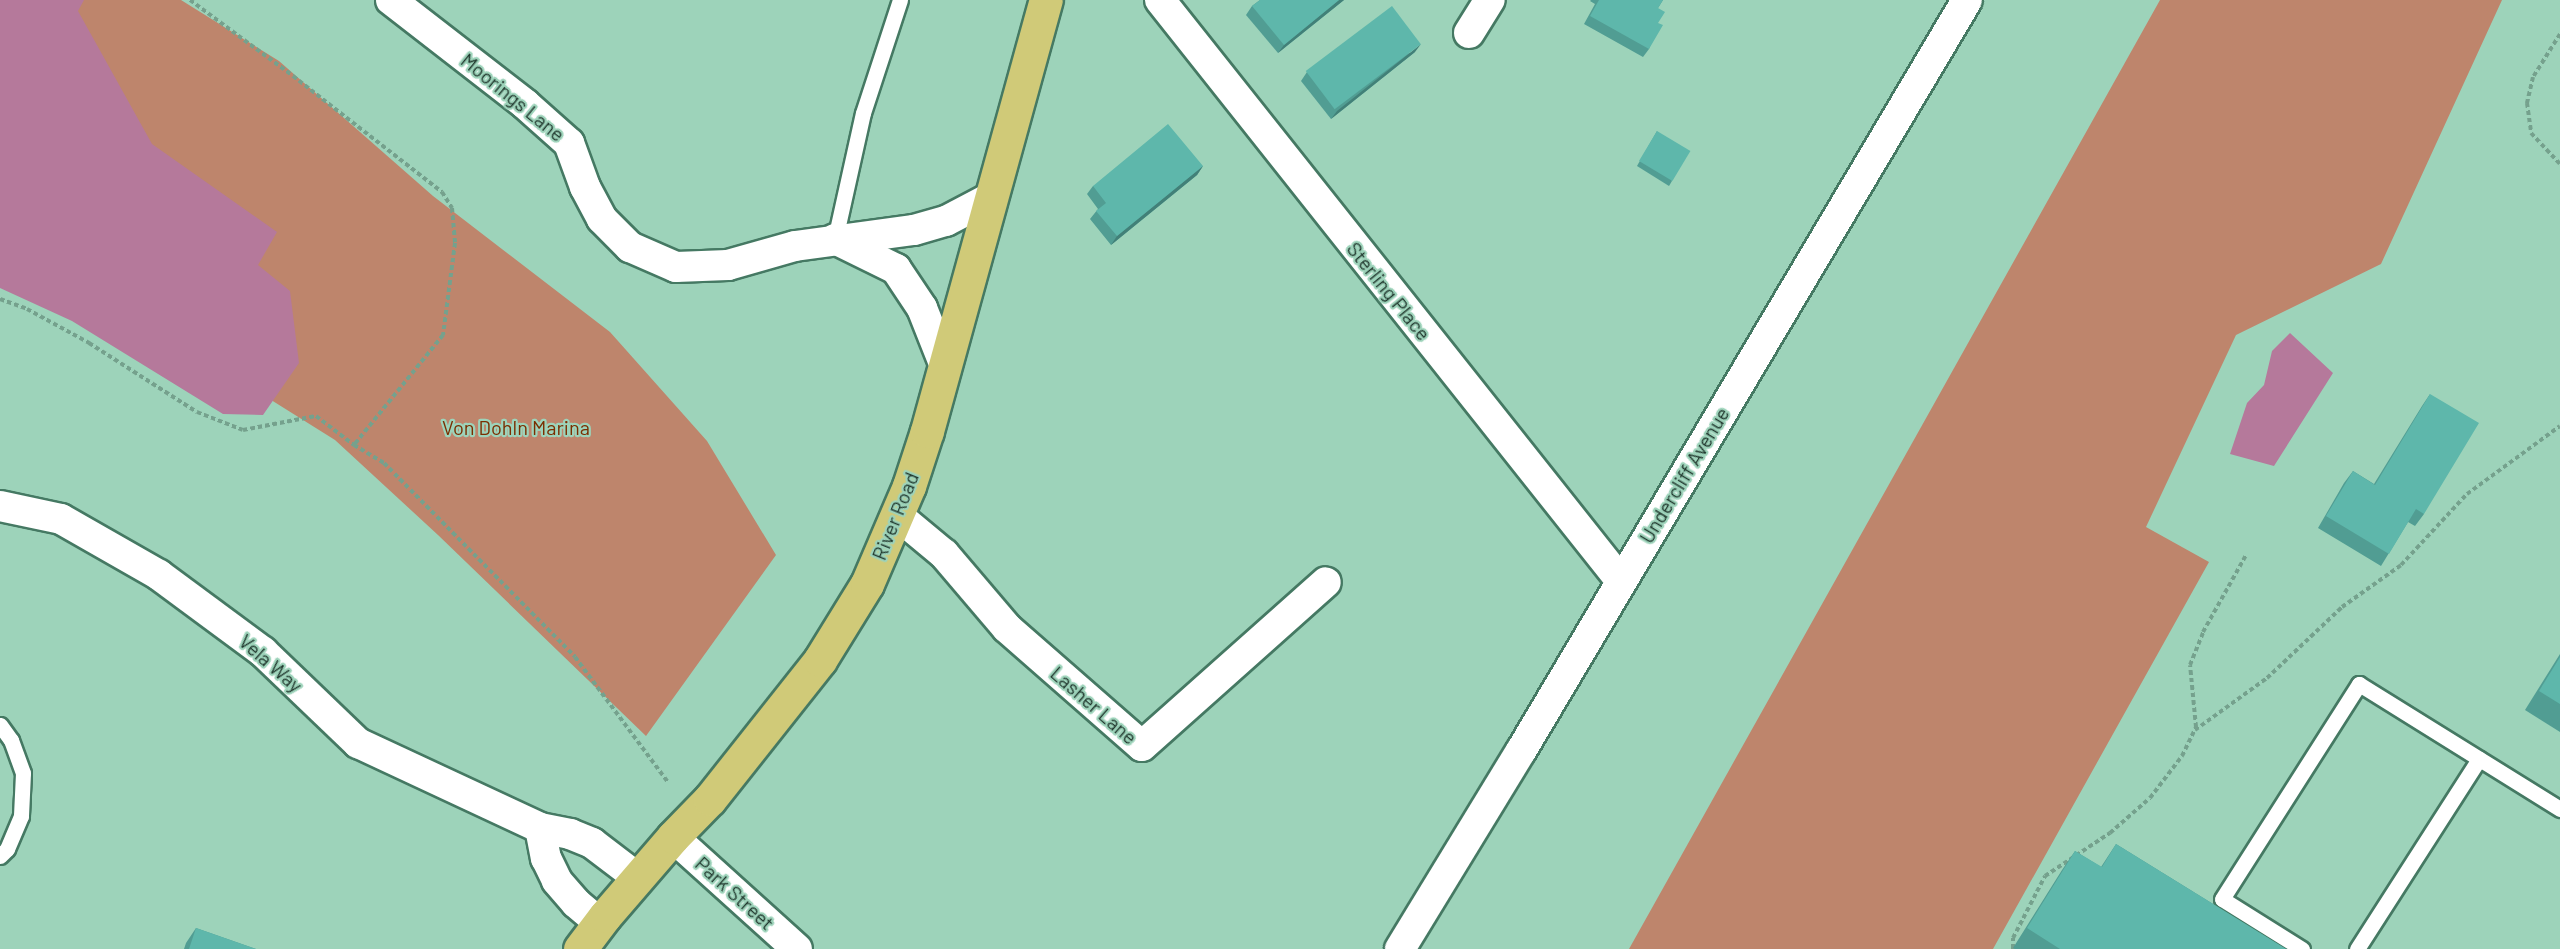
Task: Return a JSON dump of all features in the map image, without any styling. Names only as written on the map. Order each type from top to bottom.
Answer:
[{"type":"main road","name":"River Road","points":[[580,949],[673,837],[710,799],[820,660],[867,584],[909,486],[945,366],[1046,0]]},
{"type":"street","name":"Moorings Lane","points":[[391,0],[525,104],[569,143],[585,187],[602,219],[630,247],[676,267],[728,265],[775,250],[835,239],[914,230],[946,221],[992,198]]},
{"type":"street","name":"Sterling Place","points":[[1160,0],[1621,581]]},
{"type":"street","points":[[1469,33],[1490,0]]},
{"type":"street","name":"Undercliff Avenue","points":[[1400,949],[1521,751],[1967,0]]},
{"type":"street","points":[[835,239],[896,269],[922,308],[945,366]]},
{"type":"street","name":"Vela Way","points":[[0,506],[61,519],[159,575],[263,652],[358,743],[540,828],[570,834],[592,843],[638,878]]},
{"type":"street","name":"Lasher Lane","points":[[897,515],[944,554],[1006,628],[1142,746],[1326,582]]},
{"type":"street","points":[[540,828],[546,858],[557,880],[576,903],[600,923]]},
{"type":"street","name":"Park Street","points":[[673,837],[797,949]]},
{"type":"lane","points":[[835,239],[863,113],[900,0]]},
{"type":"lane","points":[[2302,949],[2222,899],[2359,684],[2560,809]]},
{"type":"lane","points":[[0,725],[11,740],[22,772],[21,816],[7,849],[0,855]]},
{"type":"lane","points":[[2357,949],[2479,759]]},
{"type":"path","points":[[190,0],[293,76],[442,192],[452,208],[454,243],[443,335],[354,445]]},
{"type":"path","points":[[2560,34],[2533,77],[2527,103],[2530,133],[2560,164]]},
{"type":"path","points":[[0,299],[27,309],[89,343],[197,412],[243,430],[316,416],[354,445],[384,463],[575,657],[668,782]]},
{"type":"path","points":[[2194,730],[2267,678],[2342,607],[2401,565],[2467,494],[2560,426]]},
{"type":"path","points":[[2013,949],[2013,938],[2045,876],[2110,833],[2150,798],[2182,756],[2194,730],[2196,709],[2190,665],[2203,632],[2246,555]]},
{"type":"green space","name":"Von Dohln Marina","points":[[0,0],[181,0],[279,61],[433,196],[610,332],[707,441],[776,555],[646,736],[438,535],[335,440],[252,388],[0,152]]},
{"type":"green space","points":[[2160,0],[2502,0],[2381,264],[2236,335],[2146,527],[2209,562],[1993,949],[1629,949]]},
{"type":"shaded area","points":[[0,0],[84,0],[78,11],[152,144],[277,232],[258,265],[290,291],[299,363],[263,415],[223,414],[72,321],[0,288]]},
{"type":"shaded area","points":[[2290,333],[2333,373],[2274,466],[2230,454],[2247,403],[2264,385],[2272,351]]},
{"type":"building","points":[[1260,0],[1339,0],[1284,45],[1252,6]]},
{"type":"building","points":[[1599,0],[1663,0],[1658,8],[1665,12],[1658,23],[1663,25],[1649,49],[1590,16]]},
{"type":"building","points":[[1392,6],[1421,44],[1335,109],[1306,71]]},
{"type":"building","points":[[1168,124],[1203,166],[1117,236],[1096,211],[1106,203],[1093,186]]},
{"type":"building","points":[[1657,131],[1690,151],[1672,181],[1639,161]]},
{"type":"building","points":[[2430,394],[2479,423],[2424,514],[2416,509],[2389,554],[2326,516],[2353,471],[2375,485]]},
{"type":"building","points":[[2560,657],[2560,704],[2539,691]]},
{"type":"building","points":[[2116,844],[2286,949],[2060,949],[2027,928],[2075,851],[2102,867]]},
{"type":"building","points":[[196,928],[256,949],[189,949]]}]
